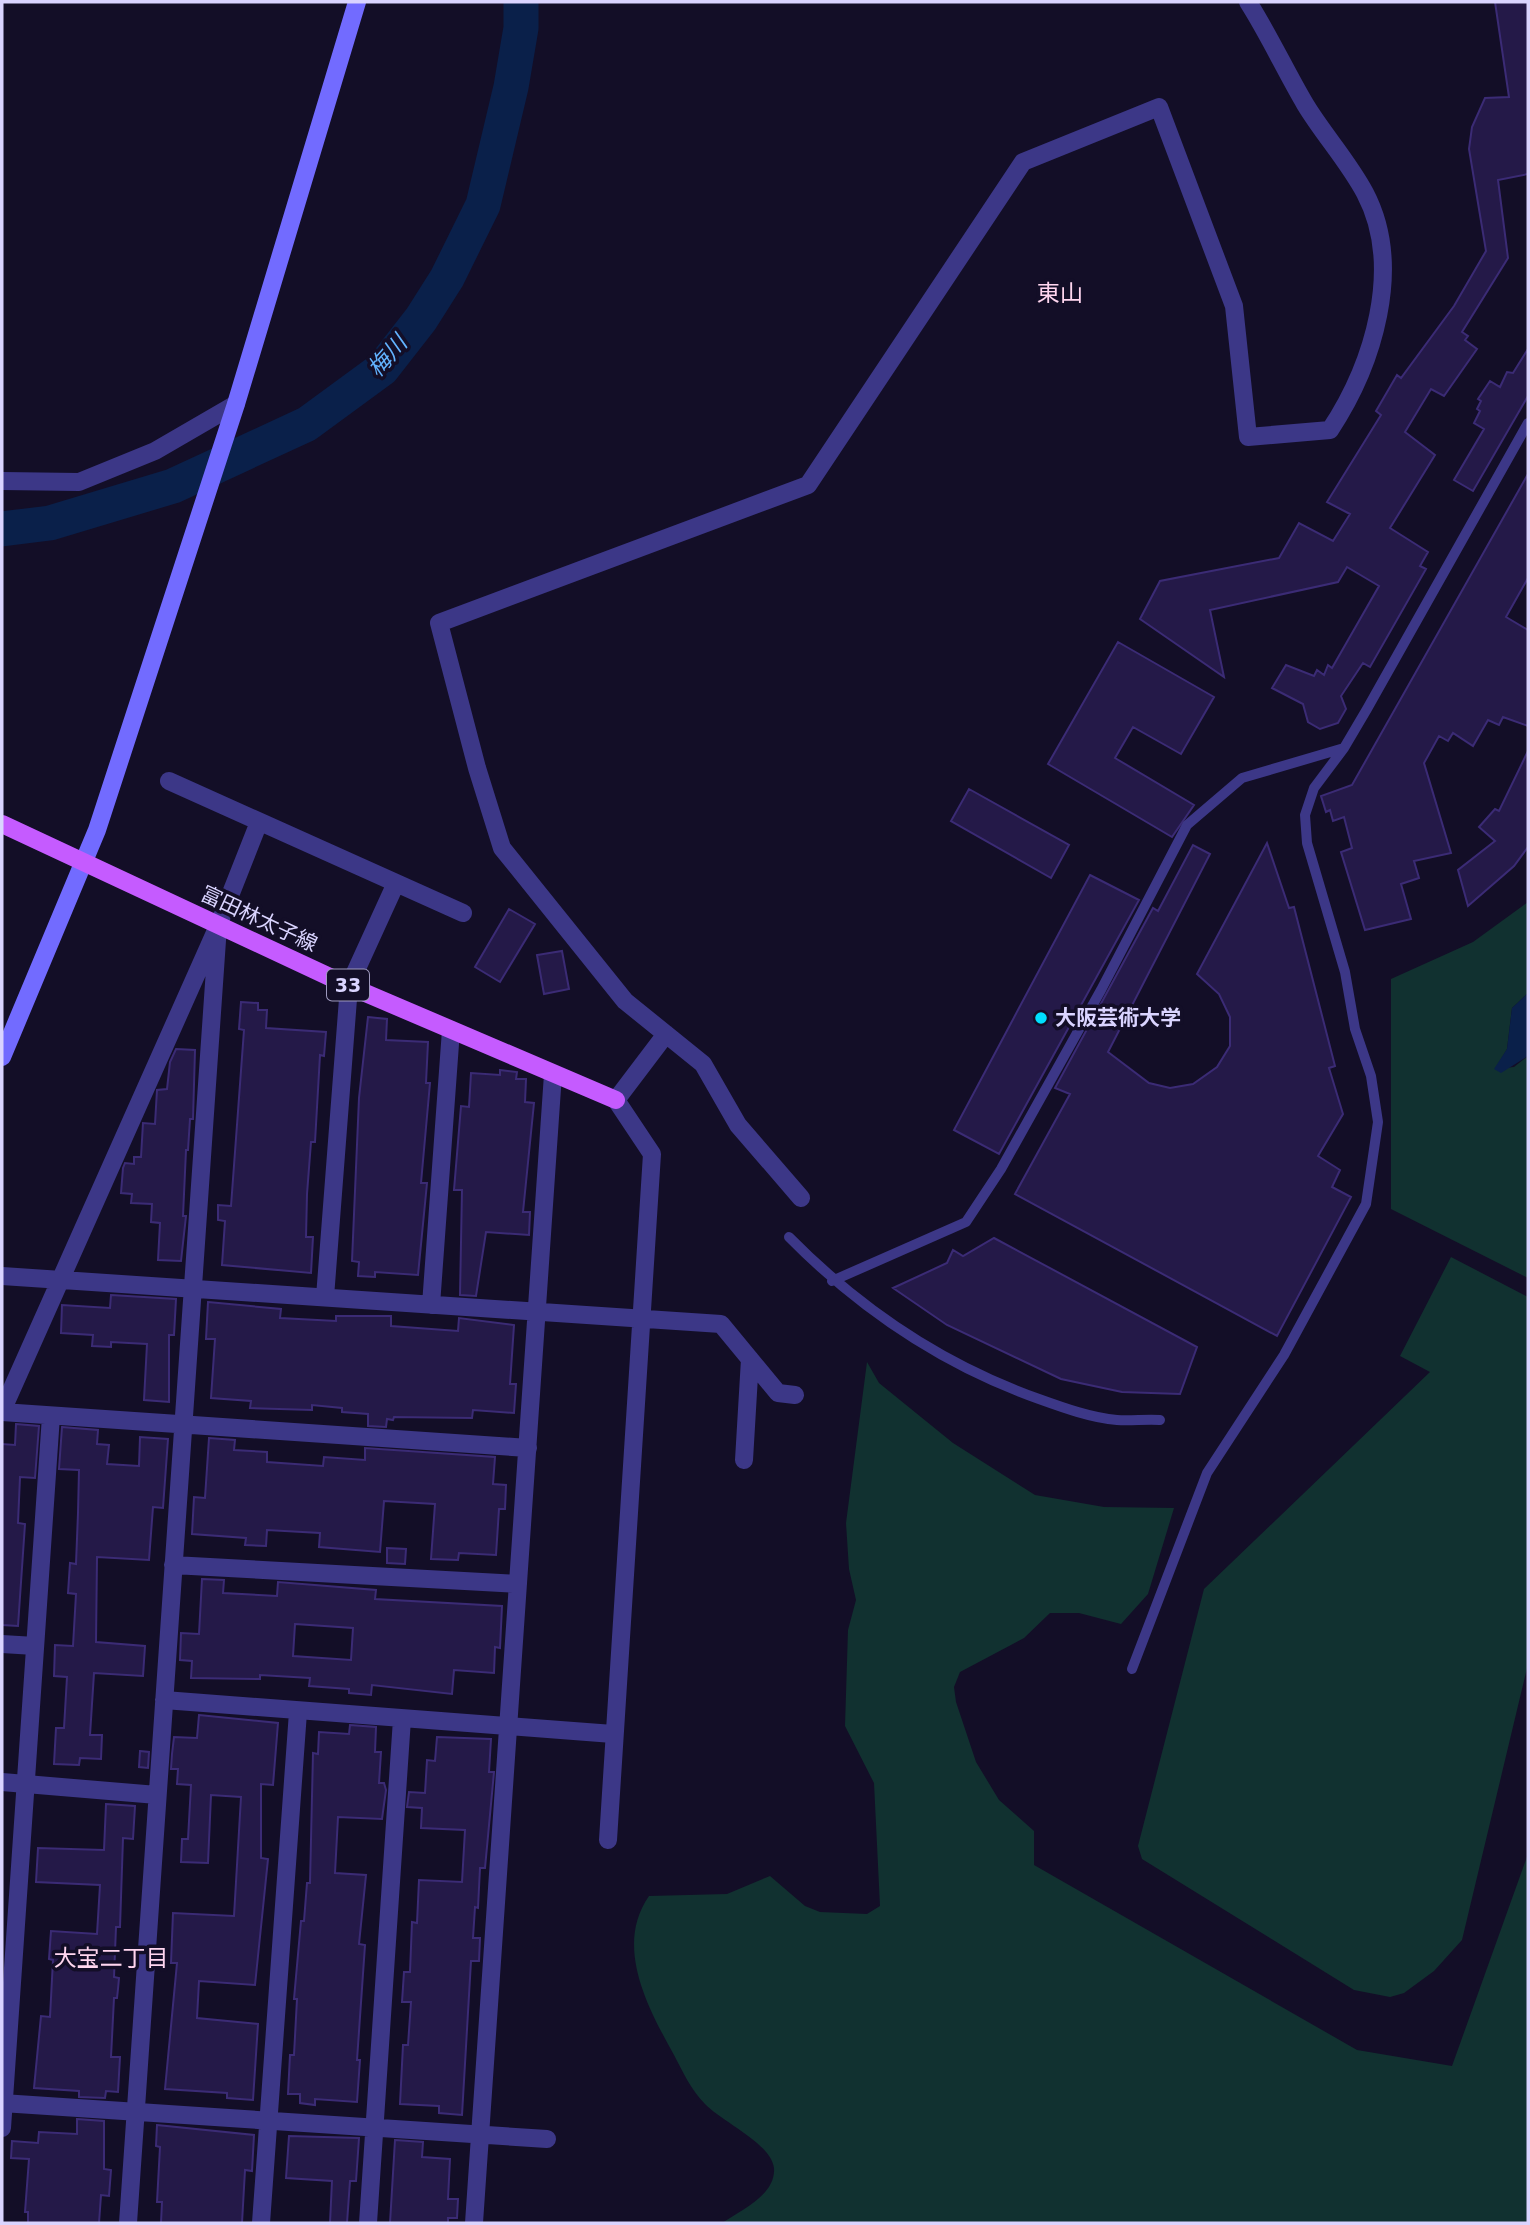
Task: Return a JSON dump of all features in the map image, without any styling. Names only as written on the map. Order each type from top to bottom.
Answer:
[{"type":"main road","name":"富田林太子線","points":[[2,824],[349,986],[616,1100]]},
{"type":"street","points":[[2,1057],[85,861],[228,430],[357,2]]},
{"type":"street","points":[[800,1198],[738,1125],[703,1064],[625,1000],[502,848],[477,768],[439,623],[808,485],[1023,162],[1158,107],[1234,306],[1248,436],[1330,430],[1349,400],[1371,344],[1380,299],[1382,243],[1366,194],[1305,104],[1248,2]]},
{"type":"street","points":[[2,481],[79,482],[155,451],[236,404]]},
{"type":"street","points":[[169,781],[463,913]]},
{"type":"street","points":[[259,822],[218,926],[2,1412],[528,1448]]},
{"type":"street","points":[[325,1297],[349,986],[396,883]]},
{"type":"street","points":[[128,2223],[218,926]]},
{"type":"street","points":[[431,1305],[451,1030]]},
{"type":"street","points":[[608,1840],[652,1154],[616,1100],[666,1034]]},
{"type":"street","points":[[474,2223],[553,1074]]},
{"type":"street","points":[[2,1276],[721,1324],[778,1393],[795,1395]]},
{"type":"street","points":[[744,1460],[750,1359]]},
{"type":"street","points":[[2,2128],[51,1416]]},
{"type":"street","points":[[173,1565],[518,1584]]},
{"type":"street","points":[[2,1644],[35,1646]]},
{"type":"street","points":[[164,1700],[613,1734]]},
{"type":"street","points":[[261,2223],[298,1712]]},
{"type":"street","points":[[368,2223],[402,1719]]},
{"type":"street","points":[[2,1782],[157,1795]]},
{"type":"street","points":[[3,2103],[480,2137],[547,2139]]},
{"type":"lane","points":[[1132,1669],[1207,1473],[1284,1355],[1366,1204],[1378,1122],[1371,1076],[1355,1029],[1345,972],[1307,844],[1305,815],[1314,788],[1344,748],[1528,423]]},
{"type":"lane","points":[[832,1281],[966,1222],[1008,1157],[1187,825],[1242,778],[1344,748]]},
{"type":"lane","points":[[789,1237],[832,1281],[901,1333],[998,1384],[1061,1407],[1117,1420],[1160,1420]]},
{"type":"green space","points":[[1528,902],[1528,993],[1512,1008],[1507,1049],[1495,1069],[1514,1067],[1528,1056],[1528,1278],[1391,1209],[1391,979],[1473,942]]},
{"type":"green space","points":[[1451,1257],[1528,1297],[1528,1664],[1462,1940],[1434,1971],[1404,1993],[1390,1997],[1354,1990],[1142,1859],[1138,1846],[1204,1589],[1430,1372],[1400,1356]]},
{"type":"green space","points":[[867,1362],[879,1383],[953,1443],[1035,1495],[1104,1507],[1174,1508],[1148,1594],[1121,1624],[1079,1613],[1050,1613],[1024,1638],[960,1672],[954,1687],[956,1702],[976,1762],[999,1800],[1034,1831],[1034,1865],[1357,2050],[1452,2066],[1528,1854],[1528,2223],[722,2223],[763,2194],[773,2178],[774,2168],[764,2150],[705,2104],[688,2081],[645,1997],[635,1956],[634,1935],[639,1915],[649,1896],[727,1894],[770,1876],[805,1906],[820,1912],[867,1914],[880,1906],[874,1783],[845,1726],[848,1630],[856,1600],[849,1569],[846,1523]]},
{"type":"water","points":[[1528,993],[1528,1056],[1501,1073],[1494,1069],[1507,1049],[1512,1008]]},
{"type":"building","points":[[1495,2],[1528,2],[1528,174],[1498,180],[1508,258],[1462,332],[1468,336],[1465,340],[1477,349],[1444,396],[1431,389],[1405,432],[1435,455],[1390,528],[1428,552],[1420,566],[1426,569],[1370,667],[1363,663],[1341,696],[1346,709],[1338,723],[1320,729],[1308,722],[1303,704],[1272,688],[1286,665],[1314,676],[1317,670],[1324,675],[1328,665],[1332,668],[1379,586],[1347,567],[1338,582],[1210,610],[1224,677],[1140,619],[1160,581],[1279,558],[1299,523],[1333,541],[1350,514],[1327,502],[1381,415],[1376,411],[1397,375],[1401,378],[1454,306],[1486,251],[1469,149],[1472,127],[1485,98],[1509,97]]},
{"type":"building","points":[[1528,349],[1528,396],[1473,491],[1454,480],[1484,429],[1474,423],[1480,411],[1477,409],[1481,401],[1478,399],[1490,381],[1500,387],[1507,372],[1513,373]]},
{"type":"building","points":[[1528,474],[1528,578],[1506,617],[1528,630],[1528,726],[1503,717],[1499,725],[1488,720],[1473,746],[1453,733],[1448,741],[1439,736],[1424,763],[1451,853],[1414,861],[1419,878],[1401,884],[1411,919],[1365,930],[1341,852],[1352,848],[1344,817],[1333,821],[1330,810],[1326,812],[1321,796],[1352,785]]},
{"type":"building","points":[[1118,642],[1214,697],[1181,754],[1133,727],[1115,758],[1194,805],[1172,837],[1048,764]]},
{"type":"building","points":[[1528,751],[1528,847],[1514,866],[1468,906],[1458,870],[1495,841],[1479,827],[1495,809],[1499,811]]},
{"type":"building","points":[[969,789],[1069,845],[1051,878],[951,821]]},
{"type":"building","points":[[1267,843],[1289,908],[1294,907],[1335,1066],[1329,1068],[1343,1114],[1318,1156],[1340,1170],[1332,1187],[1351,1197],[1277,1336],[1015,1194],[1070,1094],[1055,1088],[1153,908],[1158,911],[1193,845],[1210,854],[1108,1052],[1149,1083],[1170,1088],[1193,1084],[1217,1067],[1230,1046],[1230,1017],[1219,994],[1197,974]]},
{"type":"building","points":[[1090,875],[1139,900],[999,1154],[954,1130]]},
{"type":"building","points":[[509,909],[535,924],[500,982],[475,967]]},
{"type":"building","points":[[562,951],[569,989],[544,994],[537,955]]},
{"type":"building","points":[[241,1002],[258,1003],[258,1010],[267,1010],[266,1028],[326,1032],[324,1056],[320,1055],[315,1142],[311,1142],[307,1194],[306,1237],[313,1237],[311,1273],[222,1265],[225,1221],[218,1220],[218,1205],[231,1206],[244,1030],[239,1029]]},
{"type":"building","points":[[368,1017],[387,1019],[386,1040],[428,1042],[426,1083],[430,1083],[421,1183],[427,1183],[418,1275],[375,1272],[375,1277],[358,1276],[359,1262],[352,1261],[359,1098]]},
{"type":"building","points":[[176,1049],[195,1050],[193,1119],[190,1119],[186,1150],[183,1216],[186,1216],[181,1261],[158,1260],[160,1223],[151,1222],[152,1204],[131,1203],[132,1194],[121,1193],[125,1163],[134,1164],[134,1157],[141,1157],[143,1123],[155,1124],[157,1090],[167,1089],[170,1062]]},
{"type":"building","points":[[500,1070],[517,1072],[516,1079],[526,1079],[525,1102],[534,1103],[523,1212],[530,1212],[529,1235],[486,1232],[476,1296],[460,1295],[462,1190],[454,1190],[461,1106],[469,1107],[471,1073],[500,1075]]},
{"type":"building","points":[[994,1238],[1197,1347],[1180,1394],[1122,1392],[1061,1379],[947,1325],[893,1288],[947,1263],[953,1250],[963,1256]]},
{"type":"building","points":[[111,1295],[176,1299],[174,1335],[169,1335],[169,1402],[144,1400],[147,1344],[111,1342],[111,1347],[92,1346],[93,1335],[61,1333],[62,1305],[110,1308]]},
{"type":"building","points":[[208,1302],[281,1309],[280,1318],[336,1321],[336,1316],[391,1316],[391,1326],[458,1331],[459,1318],[514,1325],[510,1384],[516,1384],[514,1413],[473,1410],[472,1418],[394,1417],[393,1420],[387,1419],[386,1427],[368,1426],[368,1414],[342,1412],[342,1408],[312,1405],[312,1410],[250,1408],[251,1401],[211,1398],[215,1339],[206,1339]]},
{"type":"building","points":[[16,1424],[39,1426],[35,1478],[20,1477],[18,1523],[25,1524],[18,1626],[2,1625],[2,1444],[15,1445]]},
{"type":"building","points":[[62,1427],[98,1430],[97,1444],[109,1445],[107,1464],[139,1466],[140,1437],[168,1439],[163,1508],[153,1507],[149,1560],[97,1557],[96,1642],[145,1646],[143,1676],[94,1673],[90,1735],[102,1735],[101,1759],[80,1758],[79,1765],[54,1764],[56,1728],[64,1728],[67,1677],[54,1676],[55,1645],[73,1646],[76,1594],[68,1593],[70,1563],[76,1564],[78,1513],[79,1470],[59,1469]]},
{"type":"building","points":[[209,1438],[235,1440],[234,1450],[267,1452],[267,1462],[323,1466],[324,1457],[365,1460],[365,1448],[495,1457],[493,1484],[506,1485],[505,1509],[499,1509],[496,1555],[459,1553],[458,1560],[431,1559],[435,1504],[384,1501],[380,1552],[319,1547],[320,1533],[267,1530],[266,1546],[245,1545],[246,1538],[192,1534],[194,1497],[205,1498]]},
{"type":"building","points":[[387,1548],[406,1549],[405,1564],[387,1563]]},
{"type":"building","points":[[202,1579],[224,1580],[223,1593],[277,1596],[278,1582],[376,1590],[375,1599],[502,1606],[500,1648],[495,1647],[494,1673],[454,1670],[452,1694],[372,1685],[371,1695],[349,1693],[349,1689],[309,1686],[310,1678],[260,1675],[260,1679],[191,1678],[192,1661],[180,1660],[181,1633],[199,1634]],"holes":[[[295,1624],[353,1628],[351,1660],[293,1656]]]},
{"type":"building","points":[[199,1715],[278,1723],[273,1785],[261,1784],[261,1858],[268,1859],[255,1985],[199,1981],[197,2018],[258,2024],[253,2100],[227,2098],[227,2093],[165,2089],[177,1963],[171,1963],[173,1913],[234,1916],[241,1797],[211,1795],[208,1863],[181,1862],[182,1839],[188,1839],[191,1785],[177,1784],[178,1769],[171,1769],[174,1737],[197,1738]]},
{"type":"building","points":[[350,1725],[376,1727],[375,1752],[381,1752],[379,1783],[384,1783],[386,1790],[382,1819],[338,1817],[335,1873],[366,1875],[359,1944],[365,1945],[357,2060],[360,2060],[357,2102],[315,2099],[315,2105],[300,2103],[300,2094],[288,2094],[290,2055],[294,2055],[297,1999],[294,1999],[301,1921],[304,1921],[307,1883],[310,1883],[313,1753],[318,1754],[319,1732],[349,1734]]},
{"type":"building","points":[[437,1737],[491,1739],[489,1772],[494,1772],[485,1868],[480,1868],[478,1908],[475,1907],[473,1938],[480,1938],[479,1961],[471,1961],[462,2115],[439,2113],[439,2106],[400,2104],[403,2045],[408,2045],[411,2002],[402,2002],[404,1972],[410,1972],[412,1922],[417,1923],[419,1880],[462,1882],[465,1830],[421,1828],[422,1808],[407,1807],[409,1792],[425,1793],[427,1760],[435,1761]]},
{"type":"building","points":[[140,1751],[149,1752],[148,1768],[139,1767]]},
{"type":"building","points":[[106,1804],[135,1806],[133,1839],[123,1838],[120,1927],[116,1927],[114,1977],[119,1978],[117,1998],[114,1998],[111,2057],[120,2057],[118,2092],[106,2091],[105,2098],[79,2097],[79,2091],[34,2088],[41,2016],[50,2017],[53,1960],[49,1959],[51,1931],[97,1934],[100,1885],[36,1882],[38,1848],[104,1850]]},
{"type":"building","points":[[77,2119],[104,2121],[104,2169],[111,2170],[109,2196],[101,2195],[99,2223],[28,2223],[28,2212],[25,2212],[29,2159],[11,2158],[12,2141],[38,2143],[39,2132],[77,2134]]},
{"type":"building","points":[[157,2125],[254,2135],[252,2171],[245,2170],[242,2223],[161,2223],[162,2202],[157,2202],[160,2147],[156,2146]]},
{"type":"building","points":[[289,2136],[359,2138],[356,2181],[350,2181],[347,2223],[330,2223],[332,2181],[286,2178]]},
{"type":"building","points":[[395,2140],[423,2142],[422,2157],[450,2159],[448,2199],[458,2199],[457,2218],[448,2218],[448,2223],[390,2223]]},
{"type":"waterway","name":"梅川","points":[[2,529],[50,523],[173,486],[307,424],[382,369],[421,319],[447,278],[483,205],[511,87],[521,28],[521,2]]},
{"type":"place","name":"大阪芸術大学","points":[[1041,1018]]},
{"type":"district","name":"東山","points":[[1060,293]]},
{"type":"district","name":"大宝二丁目","points":[[111,1958]]}]
